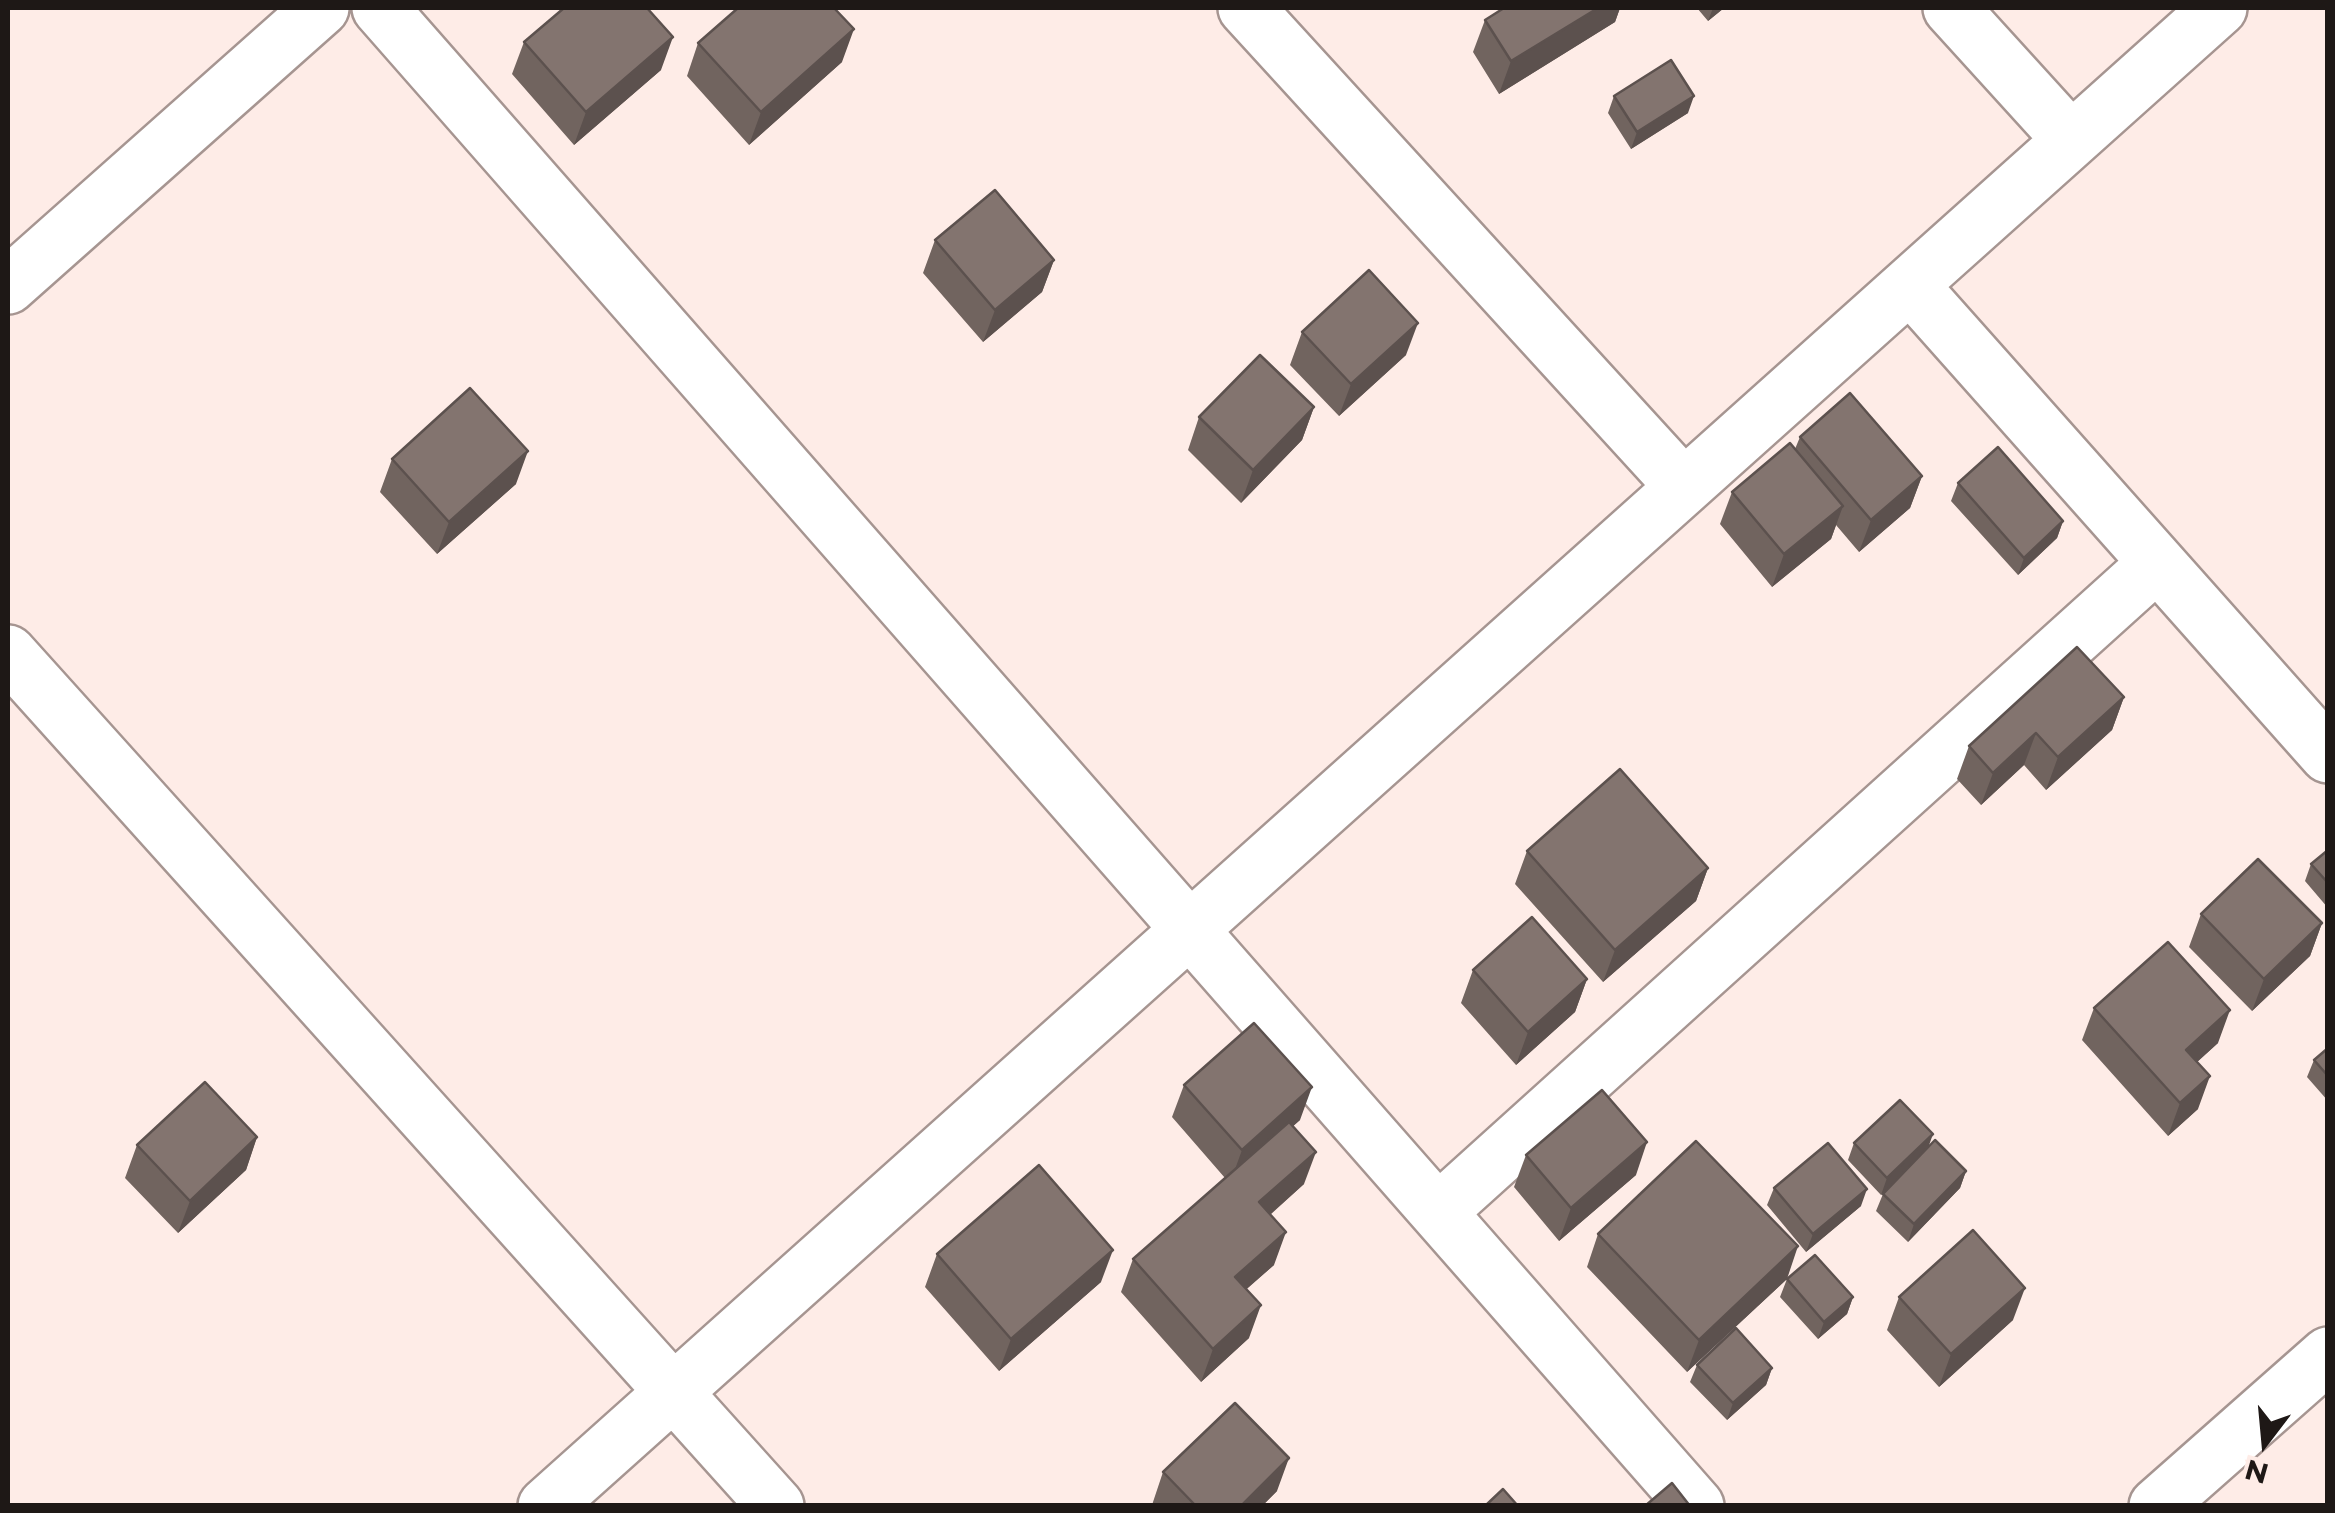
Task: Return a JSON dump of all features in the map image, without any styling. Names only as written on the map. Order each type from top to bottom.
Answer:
[{"type":"street","points":[[8,286],[321,8]]},
{"type":"street","points":[[380,8],[1696,1506]]},
{"type":"street","points":[[1246,8],[1684,487]]},
{"type":"street","points":[[1952,8],[2072,140]]},
{"type":"street","points":[[546,1506],[2219,8]]},
{"type":"street","points":[[1910,285],[2328,755]]},
{"type":"street","points":[[1438,1212],[2157,563]]},
{"type":"street","points":[[8,653],[776,1506]]},
{"type":"street","points":[[2157,1506],[2328,1355]]},
{"type":"building","points":[[564,8],[647,8],[673,37],[586,112],[524,42]]},
{"type":"building","points":[[738,8],[834,8],[854,29],[761,112],[698,43]]},
{"type":"building","points":[[1504,8],[1598,8],[1511,61],[1485,20]]},
{"type":"building","points":[[1671,60],[1694,96],[1637,132],[1614,96]]},
{"type":"building","points":[[995,190],[1054,260],[995,310],[935,240]]},
{"type":"building","points":[[1369,270],[1418,323],[1351,384],[1302,332]]},
{"type":"building","points":[[1260,355],[1314,407],[1253,470],[1199,417]]},
{"type":"building","points":[[470,388],[528,451],[449,522],[392,459]]},
{"type":"building","points":[[1850,393],[1922,476],[1871,520],[1800,437]]},
{"type":"building","points":[[1790,443],[1843,506],[1784,554],[1732,492]]},
{"type":"building","points":[[1998,447],[2063,521],[2024,558],[1958,483]]},
{"type":"building","points":[[2077,647],[2124,697],[2058,757],[2036,733],[1993,773],[1969,746]]},
{"type":"building","points":[[1620,769],[1708,868],[1615,950],[1527,851]]},
{"type":"building","points":[[2328,850],[2328,883],[2311,864]]},
{"type":"building","points":[[2258,859],[2322,923],[2264,979],[2201,914]]},
{"type":"building","points":[[1532,917],[1587,979],[1528,1032],[1473,970]]},
{"type":"building","points":[[2168,942],[2230,1010],[2186,1050],[2210,1076],[2180,1103],[2094,1008]]},
{"type":"building","points":[[1254,1023],[1312,1087],[1242,1150],[1184,1085]]},
{"type":"building","points":[[2328,1048],[2328,1076],[2314,1060]]},
{"type":"building","points":[[205,1082],[257,1137],[190,1201],[137,1145]]},
{"type":"building","points":[[1602,1090],[1647,1142],[1571,1208],[1526,1155]]},
{"type":"building","points":[[1900,1100],[1933,1134],[1887,1178],[1854,1143]]},
{"type":"building","points":[[1289,1122],[1316,1152],[1259,1202],[1286,1232],[1235,1277],[1261,1305],[1213,1349],[1133,1259]]},
{"type":"building","points":[[1935,1140],[1966,1171],[1914,1224],[1883,1194]]},
{"type":"building","points":[[1696,1141],[1798,1246],[1699,1340],[1598,1234]]},
{"type":"building","points":[[1828,1143],[1867,1189],[1813,1234],[1774,1188]]},
{"type":"building","points":[[1039,1165],[1113,1250],[1011,1339],[937,1254]]},
{"type":"building","points":[[1973,1230],[2025,1288],[1951,1354],[1899,1297]]},
{"type":"building","points":[[1815,1255],[1853,1297],[1824,1322],[1787,1279]]},
{"type":"building","points":[[1736,1328],[1772,1368],[1733,1403],[1697,1365]]},
{"type":"building","points":[[1235,1403],[1289,1458],[1241,1506],[1196,1506],[1163,1472]]},
{"type":"building","points":[[1672,1483],[1690,1506],[1645,1506]]},
{"type":"building","points":[[1503,1489],[1518,1506],[1485,1506]]}]
